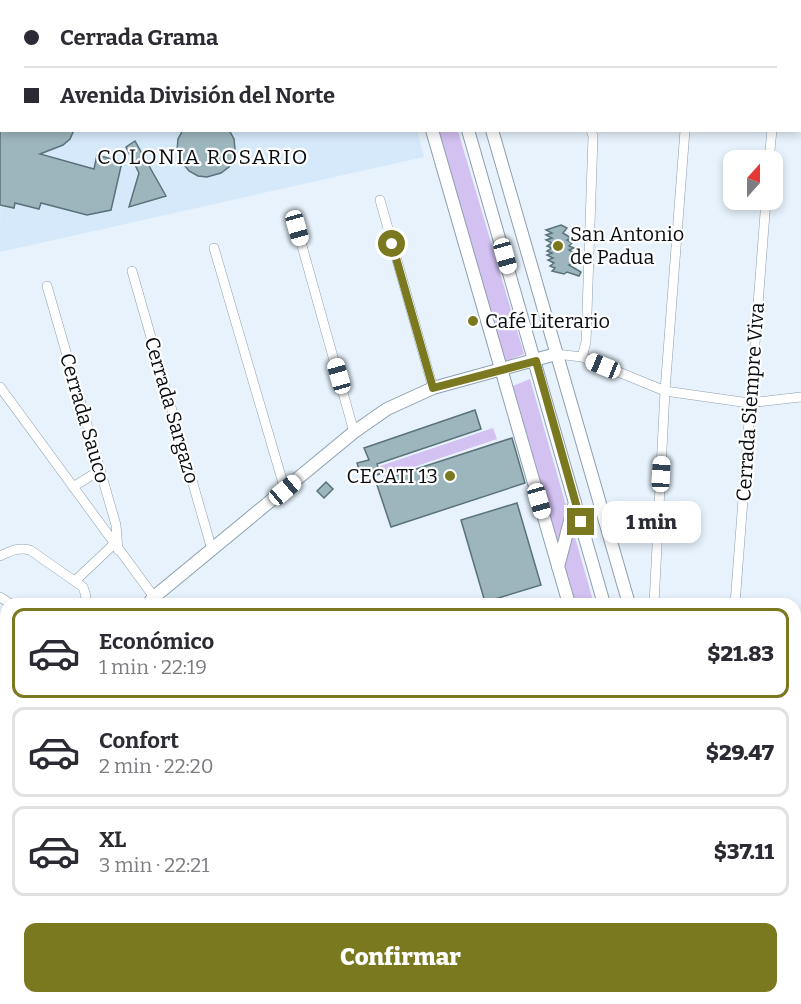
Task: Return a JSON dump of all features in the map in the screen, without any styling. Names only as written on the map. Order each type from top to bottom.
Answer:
[{"type":"main road","points":[[433,132],[567,598]]},
{"type":"main road","points":[[469,132],[602,598]]},
{"type":"main road","points":[[493,132],[627,598]]},
{"type":"main road","points":[[155,598],[354,432],[387,409],[433,388],[556,354]]},
{"type":"main road","points":[[558,567],[575,501]]},
{"type":"street","points":[[582,357],[585,342],[592,132]]},
{"type":"street","points":[[654,598],[665,391],[685,132]]},
{"type":"street","points":[[770,150],[771,132]]},
{"type":"street","points":[[380,200],[433,388]]},
{"type":"street","name":"Cerrada Siempre Viva","points":[[735,598],[765,210]]},
{"type":"street","points":[[297,228],[354,432]]},
{"type":"street","points":[[214,248],[285,490]]},
{"type":"street","name":"Cerrada Sargazo","points":[[132,272],[212,550]]},
{"type":"street","name":"Cerrada Sauco","points":[[47,286],[116,525],[116,547]]},
{"type":"street","points":[[556,354],[582,357],[665,391],[749,403],[801,397]]},
{"type":"street","points":[[0,387],[116,547],[149,598]]},
{"type":"street","points":[[73,487],[100,470]]},
{"type":"street","points":[[76,580],[116,547]]},
{"type":"street","points":[[0,556],[22,548],[30,550],[76,580],[84,587],[86,598]]},
{"type":"shaded area","points":[[1,132],[417,132],[424,157],[0,252]]},
{"type":"shaded area","points":[[438,132],[458,132],[524,354],[504,362]]},
{"type":"shaded area","points":[[530,379],[592,598],[574,598],[513,386]]},
{"type":"shaded area","points":[[493,428],[497,439],[384,477],[380,466]]},
{"type":"building","points":[[0,132],[73,132],[70,139],[63,145],[40,154],[94,169],[97,155],[122,162],[111,210],[87,215],[41,203],[39,209],[15,203],[14,208],[0,205]]},
{"type":"building","points":[[182,132],[230,132],[234,139],[233,158],[229,167],[221,173],[207,177],[198,176],[189,171],[180,160],[177,151],[178,139]]},
{"type":"building","points":[[135,141],[166,196],[129,207],[139,173],[126,147]]},
{"type":"building","name":"San Antonio de Padua","points":[[561,225],[567,228],[563,233],[571,238],[567,240],[572,243],[569,246],[574,248],[569,250],[574,253],[570,255],[574,258],[570,261],[573,263],[569,265],[581,272],[579,276],[552,271],[555,268],[550,266],[554,263],[548,260],[553,258],[547,255],[552,253],[547,251],[552,248],[547,246],[552,243],[546,240],[552,238],[546,235],[552,233],[546,230]]},
{"type":"building","points":[[475,410],[481,429],[377,464],[380,474],[362,479],[357,463],[369,460],[364,448]]},
{"type":"building","name":"CECATI 13","points":[[512,438],[525,483],[391,527],[376,482]]},
{"type":"building","points":[[326,482],[333,489],[324,498],[317,491]]},
{"type":"building","points":[[517,503],[541,585],[498,598],[484,598],[461,520]]},
{"type":"place","name":"San Antonio de Padua","points":[[558,246]]},
{"type":"place","name":"Café Literario","points":[[473,321]]},
{"type":"place","name":"CECATI 13","points":[[450,476]]},
{"type":"district","name":"COLONIA ROSARIO","points":[[203,157]]},
{"type":"route","points":[[392,244],[433,388],[536,361],[581,522]]}]
